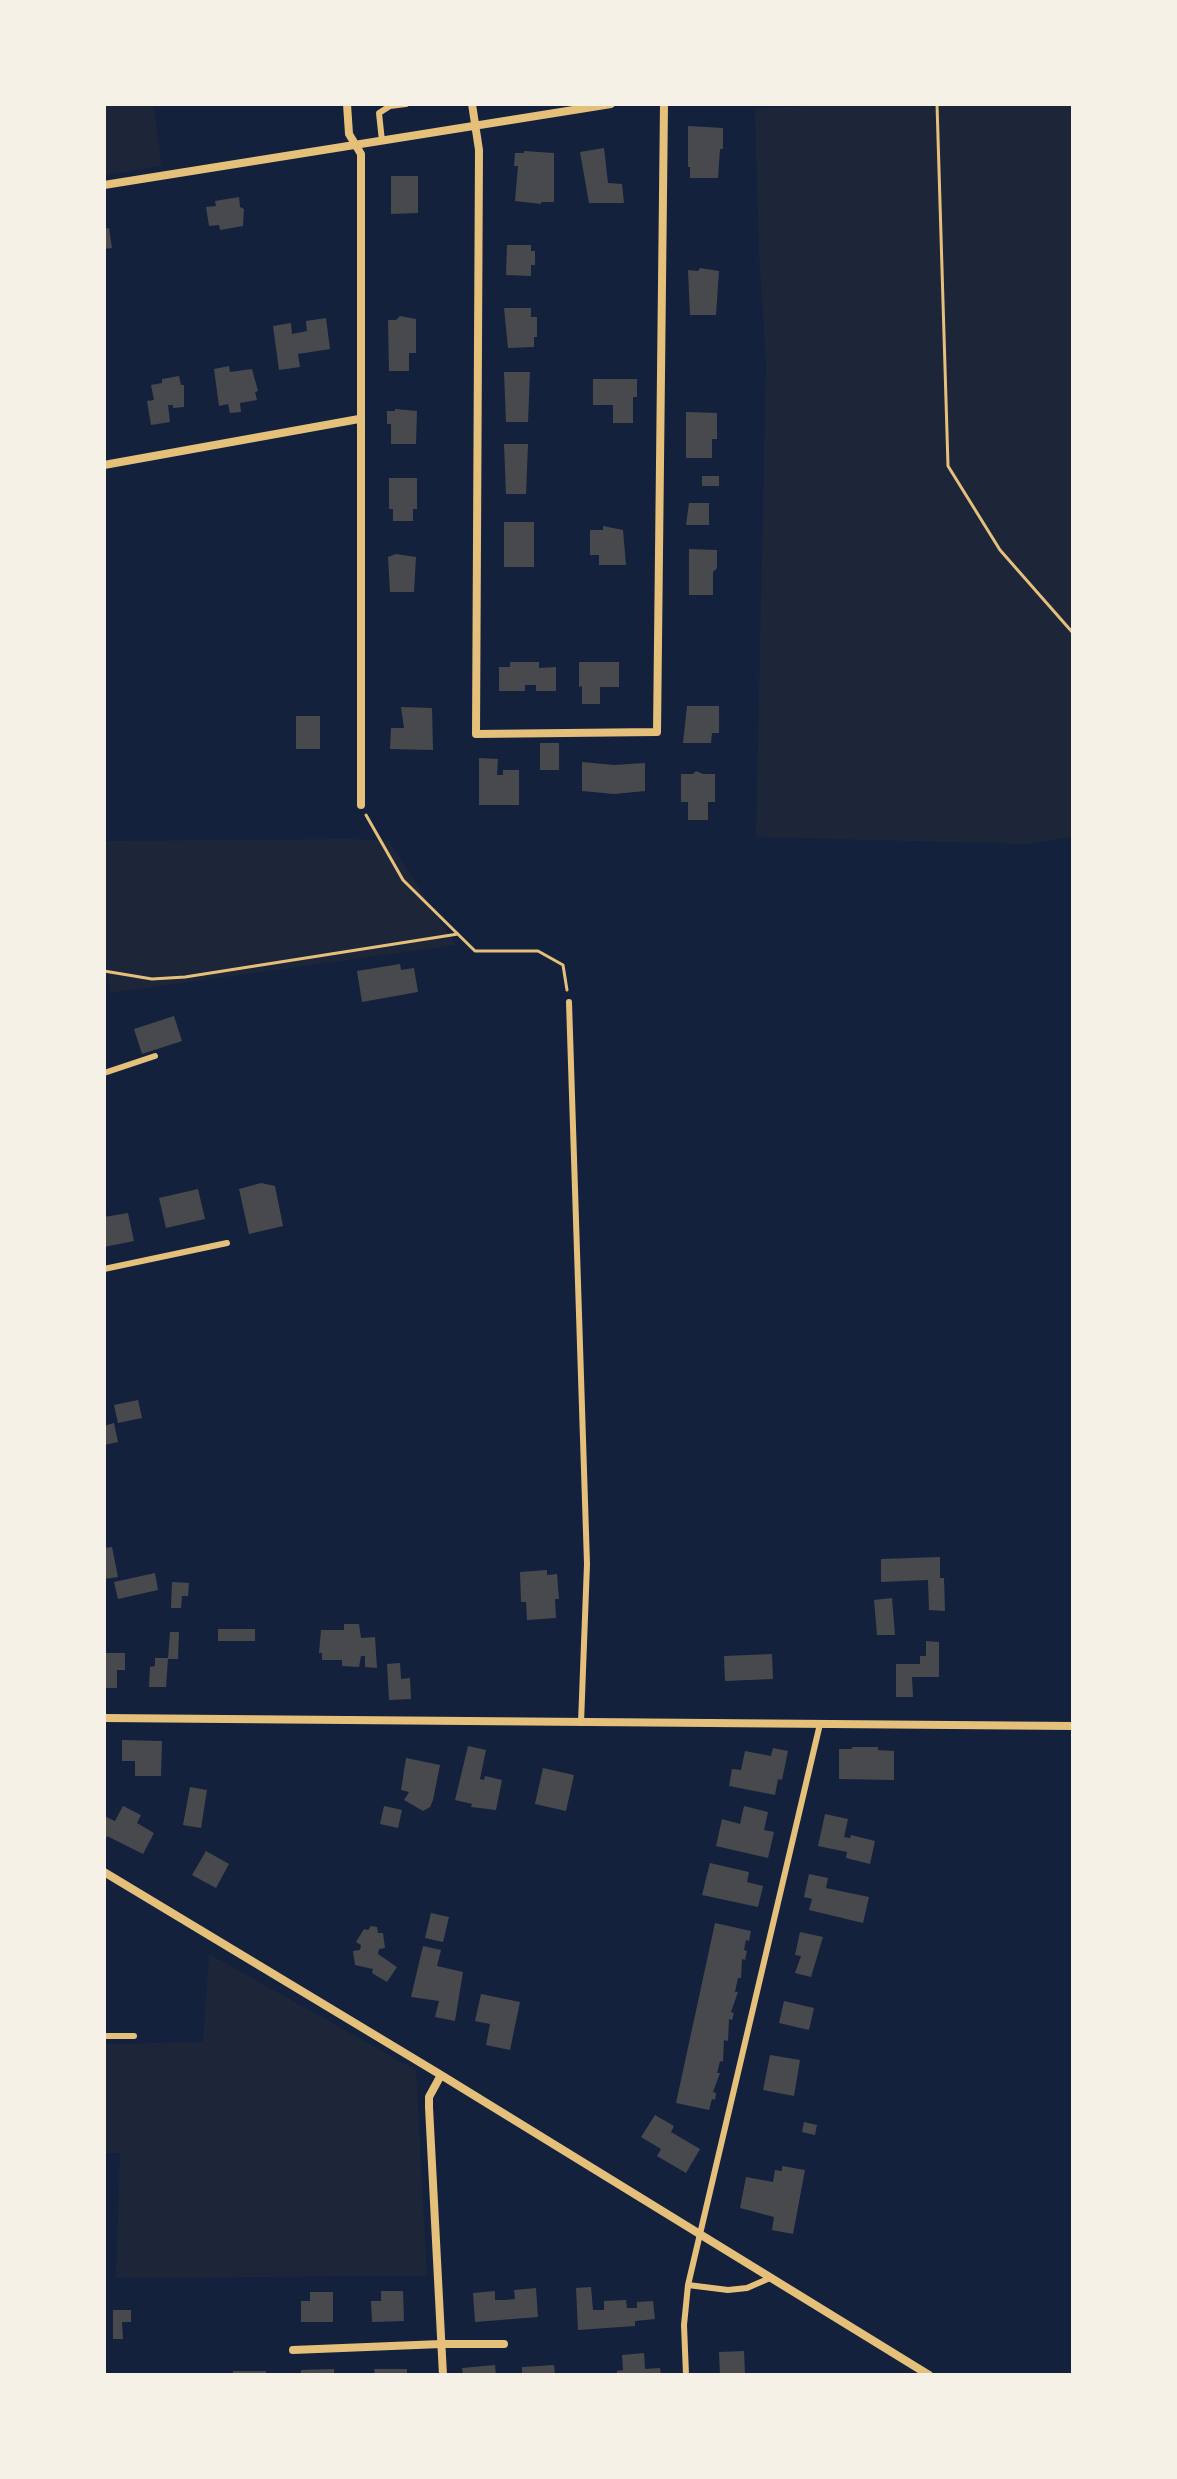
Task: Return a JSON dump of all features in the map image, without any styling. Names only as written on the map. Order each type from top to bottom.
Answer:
[{"type":"street","points":[[347,104],[349,134],[361,154],[361,805]]},
{"type":"street","points":[[472,104],[479,150],[476,734],[657,732],[664,104]]},
{"type":"street","points":[[104,185],[611,104]]},
{"type":"street","points":[[104,465],[359,419]]},
{"type":"street","points":[[104,1718],[1073,1726]]},
{"type":"street","points":[[104,1872],[929,2375]]},
{"type":"street","points":[[441,2075],[429,2097],[429,2107],[443,2375]]},
{"type":"street","points":[[293,2350],[504,2344]]},
{"type":"lane","points":[[382,141],[379,113],[390,106],[406,104]]},
{"type":"lane","points":[[569,1002],[587,1564],[581,1723]]},
{"type":"lane","points":[[104,1073],[155,1056]]},
{"type":"lane","points":[[104,1269],[227,1243]]},
{"type":"lane","points":[[686,2375],[684,2325],[688,2285],[820,1724]]},
{"type":"lane","points":[[104,2036],[134,2036]]},
{"type":"lane","points":[[688,2285],[728,2290],[747,2288],[771,2277]]},
{"type":"path","points":[[937,104],[948,466],[1000,550],[1073,633]]},
{"type":"path","points":[[361,805],[403,880],[475,951],[538,951],[563,965],[569,1002]]},
{"type":"path","points":[[104,971],[152,979],[185,977],[458,934]]},
{"type":"shaded area","points":[[104,104],[153,104],[162,166],[104,175]]},
{"type":"shaded area","points":[[871,104],[1073,104],[1073,837],[1027,844],[756,837],[766,365],[755,108]]},
{"type":"shaded area","points":[[104,841],[389,841],[456,945],[110,993],[104,943]]},
{"type":"shaded area","points":[[209,1954],[416,2070],[427,2276],[116,2278],[120,2153],[104,2153],[104,2044],[203,2042]]},
{"type":"building","points":[[688,126],[723,128],[718,178],[690,178]]},
{"type":"building","points":[[604,148],[608,183],[622,184],[624,203],[589,203],[580,152]]},
{"type":"building","points":[[515,153],[554,153],[554,202],[515,201],[518,166],[514,166]]},
{"type":"building","points":[[391,176],[418,176],[418,213],[391,214]]},
{"type":"building","points":[[239,197],[240,207],[244,209],[243,226],[220,230],[219,225],[209,226],[206,207],[216,206],[215,201]]},
{"type":"building","points":[[109,228],[112,248],[104,249],[104,229]]},
{"type":"building","points":[[507,245],[531,245],[531,251],[535,251],[535,265],[531,265],[531,276],[506,275]]},
{"type":"building","points":[[700,268],[719,271],[716,315],[690,315],[688,270],[698,271]]},
{"type":"building","points":[[504,308],[531,308],[531,317],[537,317],[534,347],[508,348]]},
{"type":"building","points":[[400,316],[416,319],[416,353],[409,353],[409,371],[389,371],[388,320],[396,320]]},
{"type":"building","points":[[326,318],[330,349],[298,354],[300,367],[279,370],[273,326],[291,323],[292,334],[307,331],[306,321]]},
{"type":"building","points":[[229,366],[230,372],[252,369],[258,391],[255,392],[257,400],[240,403],[241,412],[230,413],[228,404],[219,406],[214,369]]},
{"type":"building","points":[[504,372],[530,372],[528,422],[506,422]]},
{"type":"building","points":[[179,376],[181,385],[184,385],[184,407],[168,405],[170,422],[151,425],[147,401],[154,400],[151,385]]},
{"type":"building","points":[[593,379],[637,379],[633,423],[613,423],[613,405],[593,405]]},
{"type":"building","points":[[387,411],[417,411],[416,444],[391,444],[391,424],[387,424]]},
{"type":"building","points":[[686,412],[717,413],[717,439],[712,439],[712,458],[686,458]]},
{"type":"building","points":[[504,444],[528,444],[526,494],[506,494]]},
{"type":"building","points":[[702,476],[719,476],[719,486],[702,486]]},
{"type":"building","points":[[389,478],[417,478],[417,509],[413,509],[413,521],[393,521],[393,509],[389,509]]},
{"type":"building","points":[[689,503],[709,503],[709,525],[686,525]]},
{"type":"building","points":[[504,522],[534,522],[534,567],[504,567]]},
{"type":"building","points":[[603,526],[623,530],[626,565],[599,565],[599,555],[590,555],[590,530],[603,530]]},
{"type":"building","points":[[689,549],[717,550],[713,595],[689,595]]},
{"type":"building","points":[[396,554],[416,557],[414,592],[390,592],[388,557]]},
{"type":"building","points":[[510,662],[539,662],[539,668],[556,667],[556,691],[536,691],[536,685],[525,685],[525,691],[499,691],[499,667],[510,667]]},
{"type":"building","points":[[579,662],[619,662],[619,687],[600,687],[600,704],[582,704]]},
{"type":"building","points":[[687,706],[719,706],[719,733],[712,733],[711,743],[683,743]]},
{"type":"building","points":[[401,707],[432,708],[433,750],[390,749],[391,728],[404,728]]},
{"type":"building","points":[[296,716],[320,716],[320,749],[296,749]]},
{"type":"building","points":[[540,743],[559,743],[559,770],[540,770]]},
{"type":"building","points":[[479,758],[498,759],[497,775],[503,775],[503,770],[519,770],[519,805],[479,805]]},
{"type":"building","points":[[582,762],[614,765],[645,763],[645,791],[614,794],[582,791]]},
{"type":"building","points":[[696,771],[715,774],[715,802],[708,802],[708,820],[688,820],[688,802],[681,802],[681,774]]},
{"type":"building","points":[[400,964],[401,970],[414,968],[418,992],[362,1002],[357,971]]},
{"type":"building","points":[[174,1016],[182,1041],[142,1054],[134,1029]]},
{"type":"building","points":[[261,1183],[275,1186],[283,1226],[249,1234],[239,1189]]},
{"type":"building","points":[[198,1189],[205,1219],[166,1228],[159,1198]]},
{"type":"building","points":[[128,1213],[134,1241],[104,1247],[104,1217]]},
{"type":"building","points":[[138,1400],[142,1418],[118,1423],[114,1405]]},
{"type":"building","points":[[114,1423],[118,1442],[104,1445],[104,1426]]},
{"type":"building","points":[[112,1547],[118,1577],[104,1579],[104,1548]]},
{"type":"building","points":[[940,1557],[945,1611],[929,1610],[928,1580],[881,1582],[881,1559]]},
{"type":"building","points":[[547,1570],[547,1575],[557,1574],[559,1599],[555,1599],[556,1618],[527,1620],[526,1602],[521,1602],[520,1572]]},
{"type":"building","points":[[155,1573],[158,1590],[118,1599],[114,1582]]},
{"type":"building","points":[[172,1582],[189,1583],[188,1596],[182,1596],[181,1608],[171,1608]]},
{"type":"building","points":[[892,1598],[895,1635],[877,1635],[874,1600]]},
{"type":"building","points":[[344,1624],[359,1624],[361,1638],[375,1637],[377,1668],[365,1667],[365,1656],[361,1656],[359,1667],[342,1666],[342,1660],[322,1660],[322,1653],[319,1653],[321,1630],[344,1630]]},
{"type":"building","points":[[218,1629],[255,1629],[255,1641],[218,1641]]},
{"type":"building","points":[[170,1632],[179,1632],[178,1659],[168,1659],[166,1687],[149,1687],[150,1667],[155,1666],[155,1658],[168,1658]]},
{"type":"building","points":[[926,1641],[939,1642],[939,1677],[912,1677],[913,1697],[896,1697],[896,1664],[920,1664],[920,1656],[926,1656]]},
{"type":"building","points":[[104,1653],[125,1653],[125,1670],[117,1670],[117,1688],[104,1688]]},
{"type":"building","points":[[772,1654],[773,1679],[725,1681],[724,1656]]},
{"type":"building","points":[[400,1663],[401,1679],[410,1678],[411,1699],[389,1700],[387,1664]]},
{"type":"building","points":[[122,1740],[162,1741],[161,1776],[135,1776],[135,1761],[122,1761]]},
{"type":"building","points":[[468,1746],[486,1750],[480,1779],[484,1780],[485,1776],[502,1780],[496,1810],[471,1807],[472,1804],[455,1800]]},
{"type":"building","points":[[878,1747],[878,1750],[894,1751],[894,1780],[839,1779],[839,1749]]},
{"type":"building","points":[[773,1748],[788,1751],[782,1780],[778,1779],[775,1795],[729,1786],[732,1769],[741,1770],[745,1751],[771,1756]]},
{"type":"building","points":[[406,1758],[440,1765],[433,1800],[430,1807],[423,1811],[404,1800],[409,1792],[401,1790]]},
{"type":"building","points":[[543,1768],[574,1775],[566,1811],[535,1804]]},
{"type":"building","points":[[190,1787],[207,1790],[201,1828],[183,1825]]},
{"type":"building","points":[[123,1806],[141,1815],[137,1823],[154,1833],[143,1854],[107,1836],[104,1843],[104,1816],[115,1821]]},
{"type":"building","points":[[384,1806],[402,1810],[398,1828],[380,1824]]},
{"type":"building","points":[[744,1806],[768,1812],[764,1830],[774,1832],[768,1858],[716,1846],[722,1819],[740,1824]]},
{"type":"building","points":[[825,1814],[848,1819],[844,1837],[850,1838],[851,1835],[875,1841],[870,1864],[846,1858],[847,1852],[818,1846]]},
{"type":"building","points":[[206,1851],[229,1864],[216,1888],[192,1875]]},
{"type":"building","points":[[710,1863],[749,1872],[747,1882],[763,1886],[758,1907],[702,1895]]},
{"type":"building","points":[[809,1874],[828,1878],[826,1888],[869,1897],[863,1923],[809,1910],[812,1899],[804,1897]]},
{"type":"building","points":[[431,1913],[449,1917],[443,1942],[425,1938]]},
{"type":"building","points":[[715,1923],[751,1931],[749,1941],[746,1940],[744,1950],[747,1951],[745,1960],[742,1959],[741,1978],[738,1978],[735,1992],[738,1992],[731,2012],[734,2013],[732,2020],[729,2019],[728,2041],[724,2040],[723,2062],[720,2061],[717,2073],[720,2073],[713,2092],[716,2093],[715,2100],[712,2099],[709,2110],[676,2103]]},
{"type":"building","points":[[371,1926],[377,1927],[378,1933],[383,1933],[385,1948],[379,1949],[378,1954],[397,1967],[387,1982],[372,1973],[373,1969],[355,1965],[353,1951],[360,1950],[361,1945],[356,1942],[364,1929],[368,1930]]},
{"type":"building","points":[[800,1932],[823,1937],[811,1977],[795,1973],[801,1956],[795,1955]]},
{"type":"building","points":[[423,1946],[441,1950],[437,1966],[463,1972],[455,2021],[435,2017],[439,2001],[411,1997]]},
{"type":"building","points":[[481,1994],[520,2002],[510,2050],[486,2045],[490,2024],[475,2021]]},
{"type":"building","points":[[784,2001],[814,2008],[809,2030],[779,2023]]},
{"type":"building","points":[[770,2055],[800,2060],[794,2096],[763,2090]]},
{"type":"building","points":[[655,2115],[674,2126],[671,2132],[700,2149],[686,2173],[657,2156],[661,2149],[641,2137]]},
{"type":"building","points":[[804,2122],[817,2125],[815,2135],[802,2132]]},
{"type":"building","points":[[782,2166],[805,2170],[793,2234],[772,2230],[774,2217],[740,2208],[746,2177],[773,2182],[775,2170],[782,2171]]},
{"type":"building","points":[[591,2287],[593,2310],[604,2310],[604,2301],[626,2300],[627,2308],[637,2308],[637,2302],[653,2301],[655,2319],[635,2321],[635,2326],[578,2330],[576,2288]]},
{"type":"building","points":[[536,2288],[538,2317],[475,2322],[473,2293],[495,2291],[495,2300],[505,2300],[515,2299],[514,2290]]},
{"type":"building","points":[[381,2291],[403,2291],[404,2321],[372,2322],[371,2301],[381,2301]]},
{"type":"building","points":[[310,2292],[333,2292],[333,2322],[301,2322],[301,2301],[310,2301]]},
{"type":"building","points":[[113,2310],[131,2310],[131,2322],[122,2322],[123,2339],[113,2339]]},
{"type":"building","points":[[744,2351],[745,2375],[720,2375],[719,2352]]},
{"type":"building","points":[[644,2353],[645,2369],[660,2368],[661,2375],[617,2375],[617,2371],[623,2370],[622,2355]]},
{"type":"building","points":[[495,2365],[496,2375],[463,2375],[462,2368]]},
{"type":"building","points":[[554,2365],[555,2375],[522,2375],[522,2367]]},
{"type":"building","points":[[334,2369],[334,2375],[301,2375],[301,2370]]},
{"type":"building","points":[[374,2369],[407,2369],[407,2375],[375,2375]]},
{"type":"building","points":[[233,2371],[266,2371],[266,2375],[233,2375]]}]
